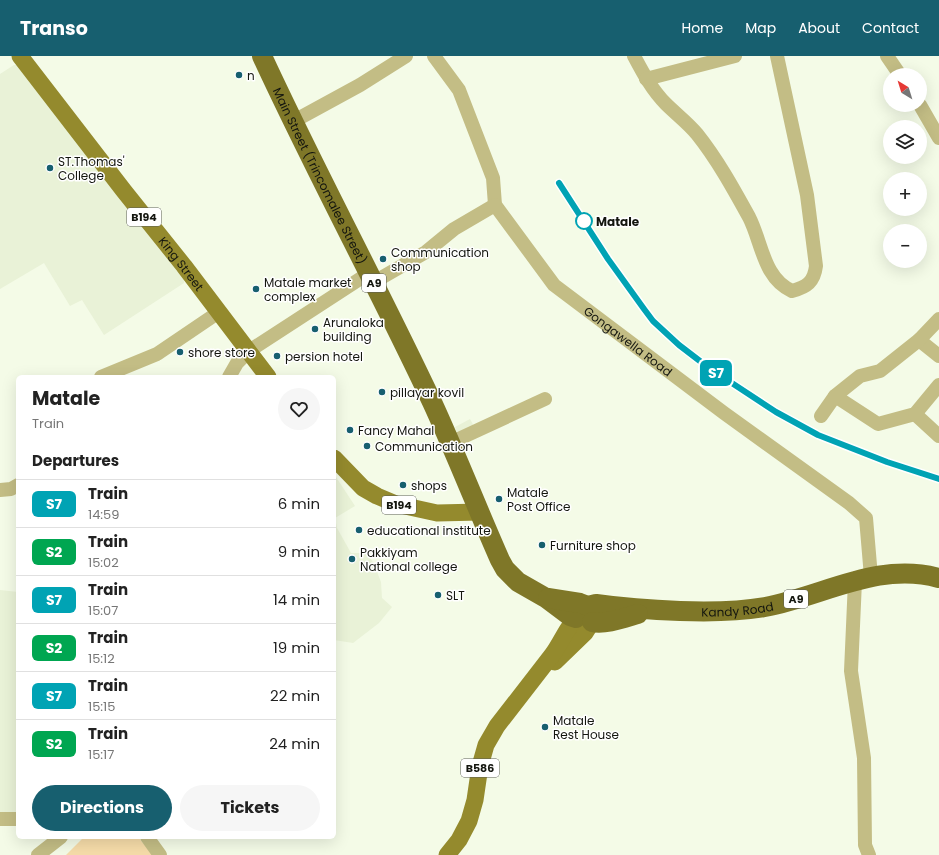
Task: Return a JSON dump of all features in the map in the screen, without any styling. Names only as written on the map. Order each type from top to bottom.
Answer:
[{"type":"highway","name":"Main Street (Trincomalee Street)","points":[[262,56],[432,402],[480,512]]},
{"type":"highway","name":"Kandy Road","points":[[480,512],[500,560],[518,582],[546,598],[580,603],[585,615],[596,604],[651,610],[702,612],[743,611],[789,601],[863,579],[890,573],[918,574],[939,578]]},
{"type":"main road","name":"King Street","points":[[20,56],[267,375]]},
{"type":"main road","name":"B194","points":[[336,460],[363,488],[376,496],[396,504],[437,513],[480,512]]},
{"type":"main road","name":"B586","points":[[448,855],[459,840],[469,821],[475,800],[480,766],[486,745],[497,726],[559,646],[568,627],[585,615]]},
{"type":"street","points":[[294,120],[360,86],[406,56]]},
{"type":"street","points":[[230,375],[237,363],[249,351],[371,277],[426,252],[454,229],[495,205],[493,178],[459,90],[434,56]]},
{"type":"street","points":[[634,56],[646,79],[665,103],[696,132],[715,159],[750,218],[771,273],[778,283],[792,291],[801,289],[811,282],[815,276],[816,266],[807,195],[777,56]]},
{"type":"street","points":[[646,79],[735,56]]},
{"type":"street","points":[[887,56],[895,68]]},
{"type":"street","points":[[924,112],[939,138]]},
{"type":"street","name":"Gongawella Road","points":[[495,205],[554,285],[730,418],[849,503],[866,518],[863,579],[851,671],[864,758],[865,846],[869,855]]},
{"type":"street","points":[[106,375],[157,354],[219,312]]},
{"type":"street","points":[[821,416],[836,396],[860,376],[880,372],[919,340],[939,319]]},
{"type":"street","points":[[919,340],[939,356]]},
{"type":"street","points":[[836,396],[878,424],[915,414],[939,385]]},
{"type":"street","points":[[450,443],[545,399]]},
{"type":"street","points":[[915,414],[939,436]]},
{"type":"street","points":[[0,490],[11,490],[16,486]]},
{"type":"street","points":[[0,819],[16,819]]},
{"type":"street","points":[[38,855],[58,839]]},
{"type":"street","points":[[148,839],[160,855]]},
{"type":"shaded area","name":"ST.Thomas' College","points":[[14,65],[19,65],[184,277],[184,283],[104,335],[82,300],[70,306],[44,263],[0,289],[0,74]]},
{"type":"shaded area","points":[[470,419],[475,428],[458,436],[455,427]]},
{"type":"shaded area","name":"Pakkiyam National college","points":[[336,477],[355,506],[336,517]]},
{"type":"shaded area","name":"Pakkiyam National college","points":[[336,523],[337,528],[351,553],[367,553],[374,564],[381,582],[382,598],[392,607],[379,623],[353,643],[336,640]]},
{"type":"shaded area","points":[[0,590],[16,592],[16,812],[0,812]]},
{"type":"shaded area","points":[[82,839],[140,839],[153,855],[66,855]]},
{"type":"railway","points":[[559,183],[635,298],[653,321],[679,345],[709,368],[776,412],[818,435],[887,462],[939,479]]},
{"type":"train","name":"S7","points":[[559,183],[635,298],[653,321],[679,345],[709,368],[776,412],[818,435],[887,462],[939,479]]},
{"type":"place","name":"n","points":[[239,75]]},
{"type":"place","name":"ST.Thomas' College","points":[[50,168]]},
{"type":"place","name":"Matale","points":[[584,221]]},
{"type":"place","name":"Communication shop","points":[[383,259]]},
{"type":"place","name":"Matale market complex","points":[[256,289]]},
{"type":"place","name":"Arunaloka building","points":[[315,329]]},
{"type":"place","name":"shore store","points":[[180,352]]},
{"type":"place","name":"persion hotel","points":[[277,356]]},
{"type":"place","name":"pillayar kovil","points":[[382,392]]},
{"type":"place","name":"Fancy Mahal","points":[[350,430]]},
{"type":"place","name":"Communication","points":[[367,446]]},
{"type":"place","name":"shops","points":[[403,485]]},
{"type":"place","name":"Matale Post Office","points":[[499,499]]},
{"type":"place","name":"educational institute","points":[[359,530]]},
{"type":"place","name":"Furniture shop","points":[[542,545]]},
{"type":"place","name":"Pakkiyam National college","points":[[352,559]]},
{"type":"place","name":"SLT","points":[[438,595]]},
{"type":"place","name":"Matale Rest House","points":[[545,727]]}]
